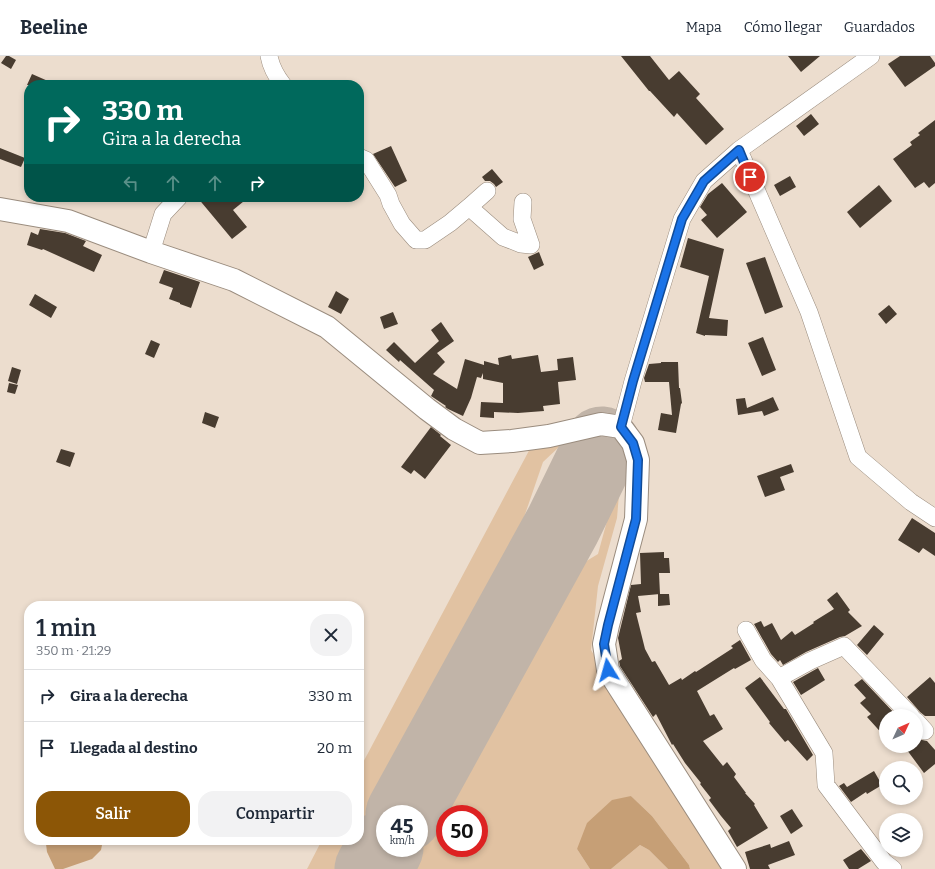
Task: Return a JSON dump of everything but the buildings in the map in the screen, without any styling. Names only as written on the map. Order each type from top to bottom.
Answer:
[{"type":"main road","points":[[0,209],[68,221],[151,252],[234,280],[327,327],[427,409],[454,429],[480,443],[512,441],[549,436],[601,424],[621,427],[633,443],[638,460],[636,519],[604,644],[608,670],[735,869]]},
{"type":"street","points":[[269,56],[271,64],[279,80]]},
{"type":"street","points":[[621,427],[633,381],[682,219],[704,181],[739,150],[871,56]]},
{"type":"street","points":[[739,150],[809,312],[858,457],[911,502],[935,518]]},
{"type":"street","points":[[364,159],[388,195],[391,204],[402,224],[416,240],[424,240],[450,223],[487,191]]},
{"type":"street","points":[[151,252],[163,214],[174,202]]},
{"type":"street","points":[[469,207],[503,237],[521,244],[531,245],[522,219],[523,202]]},
{"type":"street","points":[[746,630],[763,660],[779,678],[824,753],[826,785],[884,862],[893,869]]},
{"type":"street","points":[[779,678],[810,661],[844,646],[905,709]]},
{"type":"shaded area","points":[[594,430],[608,439],[619,459],[620,483],[617,518],[598,586],[591,650],[722,869],[690,869],[689,865],[652,816],[631,796],[577,849],[590,869],[399,869],[405,857],[428,857],[428,815],[552,582],[598,554],[616,488],[612,450],[598,435],[581,438],[559,447],[543,462],[510,558],[510,567],[384,805],[376,805],[376,820],[364,843],[364,761],[532,445]]},
{"type":"shaded area","points":[[631,796],[652,816],[689,865],[690,869],[668,869],[649,850],[640,845],[611,869],[590,869],[577,849],[587,823],[612,800]]},
{"type":"shaded area","points":[[46,845],[102,845],[101,850],[92,859],[63,869],[55,869],[47,852]]},
{"type":"shaded area","points":[[319,845],[363,845],[350,869],[307,869]]},
{"type":"shaded area","points":[[640,845],[649,850],[668,869],[611,869]]},
{"type":"runway","points":[[409,805],[563,525],[602,445]]},
{"type":"runway","points":[[373,869],[380,857]]},
{"type":"route","points":[[608,670],[604,644],[636,519],[638,460],[633,443],[621,427],[633,381],[682,219],[704,181],[739,150],[750,177]]}]
